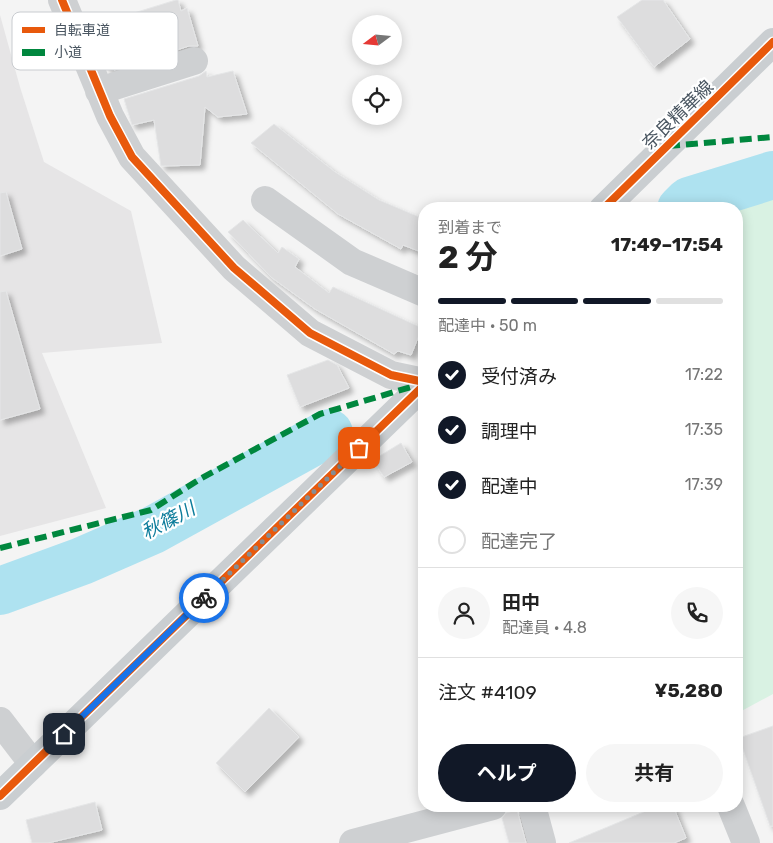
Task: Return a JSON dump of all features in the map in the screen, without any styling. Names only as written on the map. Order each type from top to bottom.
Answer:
[{"type":"main road","name":"奈良精華線","points":[[610,202],[773,42]]},
{"type":"main road","points":[[0,796],[418,390]]},
{"type":"street","points":[[62,0],[67,12]]},
{"type":"street","points":[[178,67],[194,62]]},
{"type":"street","points":[[90,70],[110,116],[132,157],[234,268],[310,333],[391,375],[418,382]]},
{"type":"street","points":[[99,91],[168,70]]},
{"type":"street","points":[[265,200],[352,262],[418,290]]},
{"type":"street","points":[[0,721],[33,764]]},
{"type":"street","points":[[354,843],[470,812]]},
{"type":"street","points":[[534,812],[542,843]]},
{"type":"street","points":[[733,812],[746,843]]},
{"type":"shaded area","points":[[0,15],[12,58],[12,70],[15,70],[44,162],[131,211],[162,343],[42,353],[106,508],[0,536]]},
{"type":"green space","points":[[773,188],[773,694],[743,710],[743,202],[718,202]]},
{"type":"building","points":[[178,0],[181,11],[187,8],[198,46],[189,46],[178,50],[178,12],[137,12]]},
{"type":"building","points":[[642,0],[663,0],[690,39],[654,67],[617,17]]},
{"type":"building","points":[[206,71],[207,77],[233,71],[247,114],[218,117],[205,107],[200,165],[161,166],[154,120],[132,125],[124,99],[199,76]]},
{"type":"building","points":[[274,124],[335,172],[379,200],[418,216],[418,251],[403,245],[401,249],[338,214],[251,143]]},
{"type":"building","points":[[6,192],[22,249],[0,256],[0,193]]},
{"type":"building","points":[[243,220],[278,253],[282,247],[299,259],[295,267],[329,293],[333,287],[418,326],[418,338],[411,355],[398,351],[394,354],[315,309],[271,277],[228,232]]},
{"type":"building","points":[[6,291],[40,409],[0,420],[0,292]]},
{"type":"building","points":[[328,360],[337,365],[349,388],[300,407],[287,375]]},
{"type":"building","points":[[401,443],[412,462],[384,477],[373,460]]},
{"type":"building","points":[[269,708],[299,737],[245,792],[216,763]]},
{"type":"building","points":[[773,726],[773,826],[770,826],[743,749],[743,737]]},
{"type":"building","points":[[95,802],[102,830],[48,843],[32,843],[26,820]]},
{"type":"building","points":[[518,812],[526,843],[509,843],[502,818],[506,813]]},
{"type":"building","points":[[644,812],[675,812],[686,838],[674,843],[569,843]]},
{"type":"waterway","name":"秋篠川","points":[[688,202],[773,175]]},
{"type":"waterway","name":"秋篠川","points":[[0,591],[82,561],[153,530],[329,433]]},
{"type":"marked path","points":[[668,146],[773,137]]},
{"type":"marked path","points":[[0,548],[151,510],[200,479],[320,414],[418,385]]},
{"type":"cycle path","points":[[62,0],[67,12]]},
{"type":"cycle path","points":[[610,202],[773,42]]},
{"type":"cycle path","points":[[91,70],[110,116],[132,157],[234,268],[310,333],[391,375],[418,381]]},
{"type":"cycle path","points":[[0,796],[418,391]]},
{"type":"way so far","points":[[204,598],[359,448]]},
{"type":"route","points":[[64,734],[204,598]]}]
